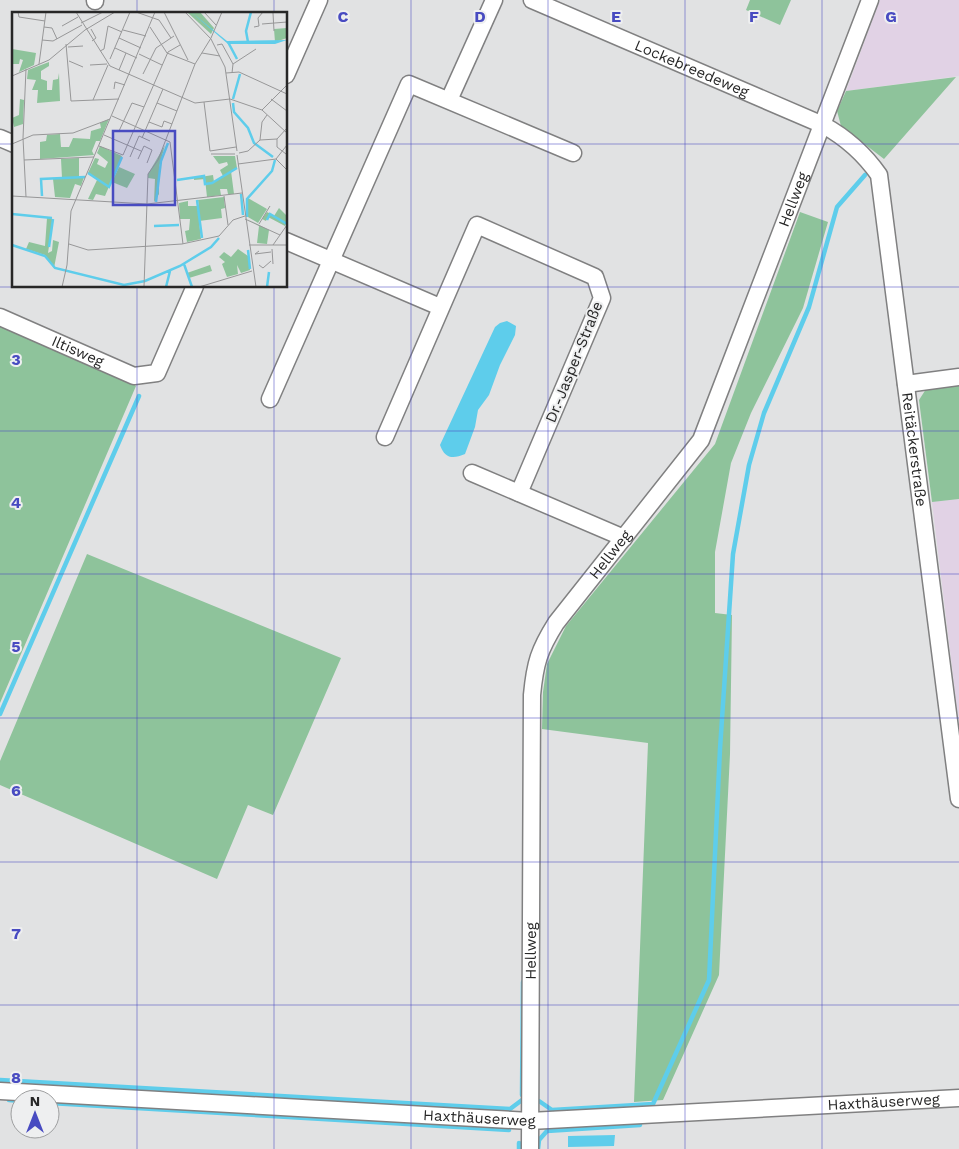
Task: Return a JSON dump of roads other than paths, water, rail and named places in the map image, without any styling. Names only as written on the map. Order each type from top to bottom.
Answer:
[{"type":"street","points":[[288,70],[319,0]]},
{"type":"street","points":[[449,100],[494,0]]},
{"type":"street","name":"Lockebreedeweg","points":[[532,0],[823,125]]},
{"type":"street","name":"Hellweg","points":[[530,1149],[532,695],[535,665],[544,642],[556,623],[701,440],[870,0]]},
{"type":"street","points":[[270,399],[409,84],[573,154]]},
{"type":"street","name":"Reitäckerstraße","points":[[823,125],[834,131],[869,160],[879,175],[959,799]]},
{"type":"street","points":[[0,138],[12,143]]},
{"type":"street","name":"Dr.-Jasper-Straße","points":[[440,307],[477,225],[595,278],[602,298],[519,493]]},
{"type":"street","points":[[288,242],[440,307],[385,437]]},
{"type":"street","name":"Iltisweg","points":[[0,317],[134,376],[157,373],[194,288]]},
{"type":"street","points":[[906,384],[959,377]]},
{"type":"street","points":[[472,473],[624,538]]},
{"type":"street","name":"Haxthäuserweg","points":[[0,1092],[530,1121],[959,1098]]},
{"type":"water","points":[[507,321],[516,326],[515,335],[500,365],[489,395],[478,410],[475,427],[465,454],[450,457],[444,453],[440,445],[495,327]]},
{"type":"water","points":[[615,1135],[614,1146],[568,1147],[568,1136]]},
{"type":"waterway","points":[[539,1101],[552,1110],[653,1104],[709,980],[720,749],[733,554],[749,465],[764,413],[809,307],[837,207],[865,175]]},
{"type":"waterway","points":[[0,714],[139,396]]},
{"type":"waterway","points":[[522,1095],[523,982]]},
{"type":"waterway","points":[[0,1080],[510,1109],[522,1100]]},
{"type":"waterway","points":[[60,1104],[509,1130]]},
{"type":"waterway","points":[[538,1149],[539,1140],[547,1131],[640,1125]]},
{"type":"waterway","points":[[519,1143],[519,1149]]}]
